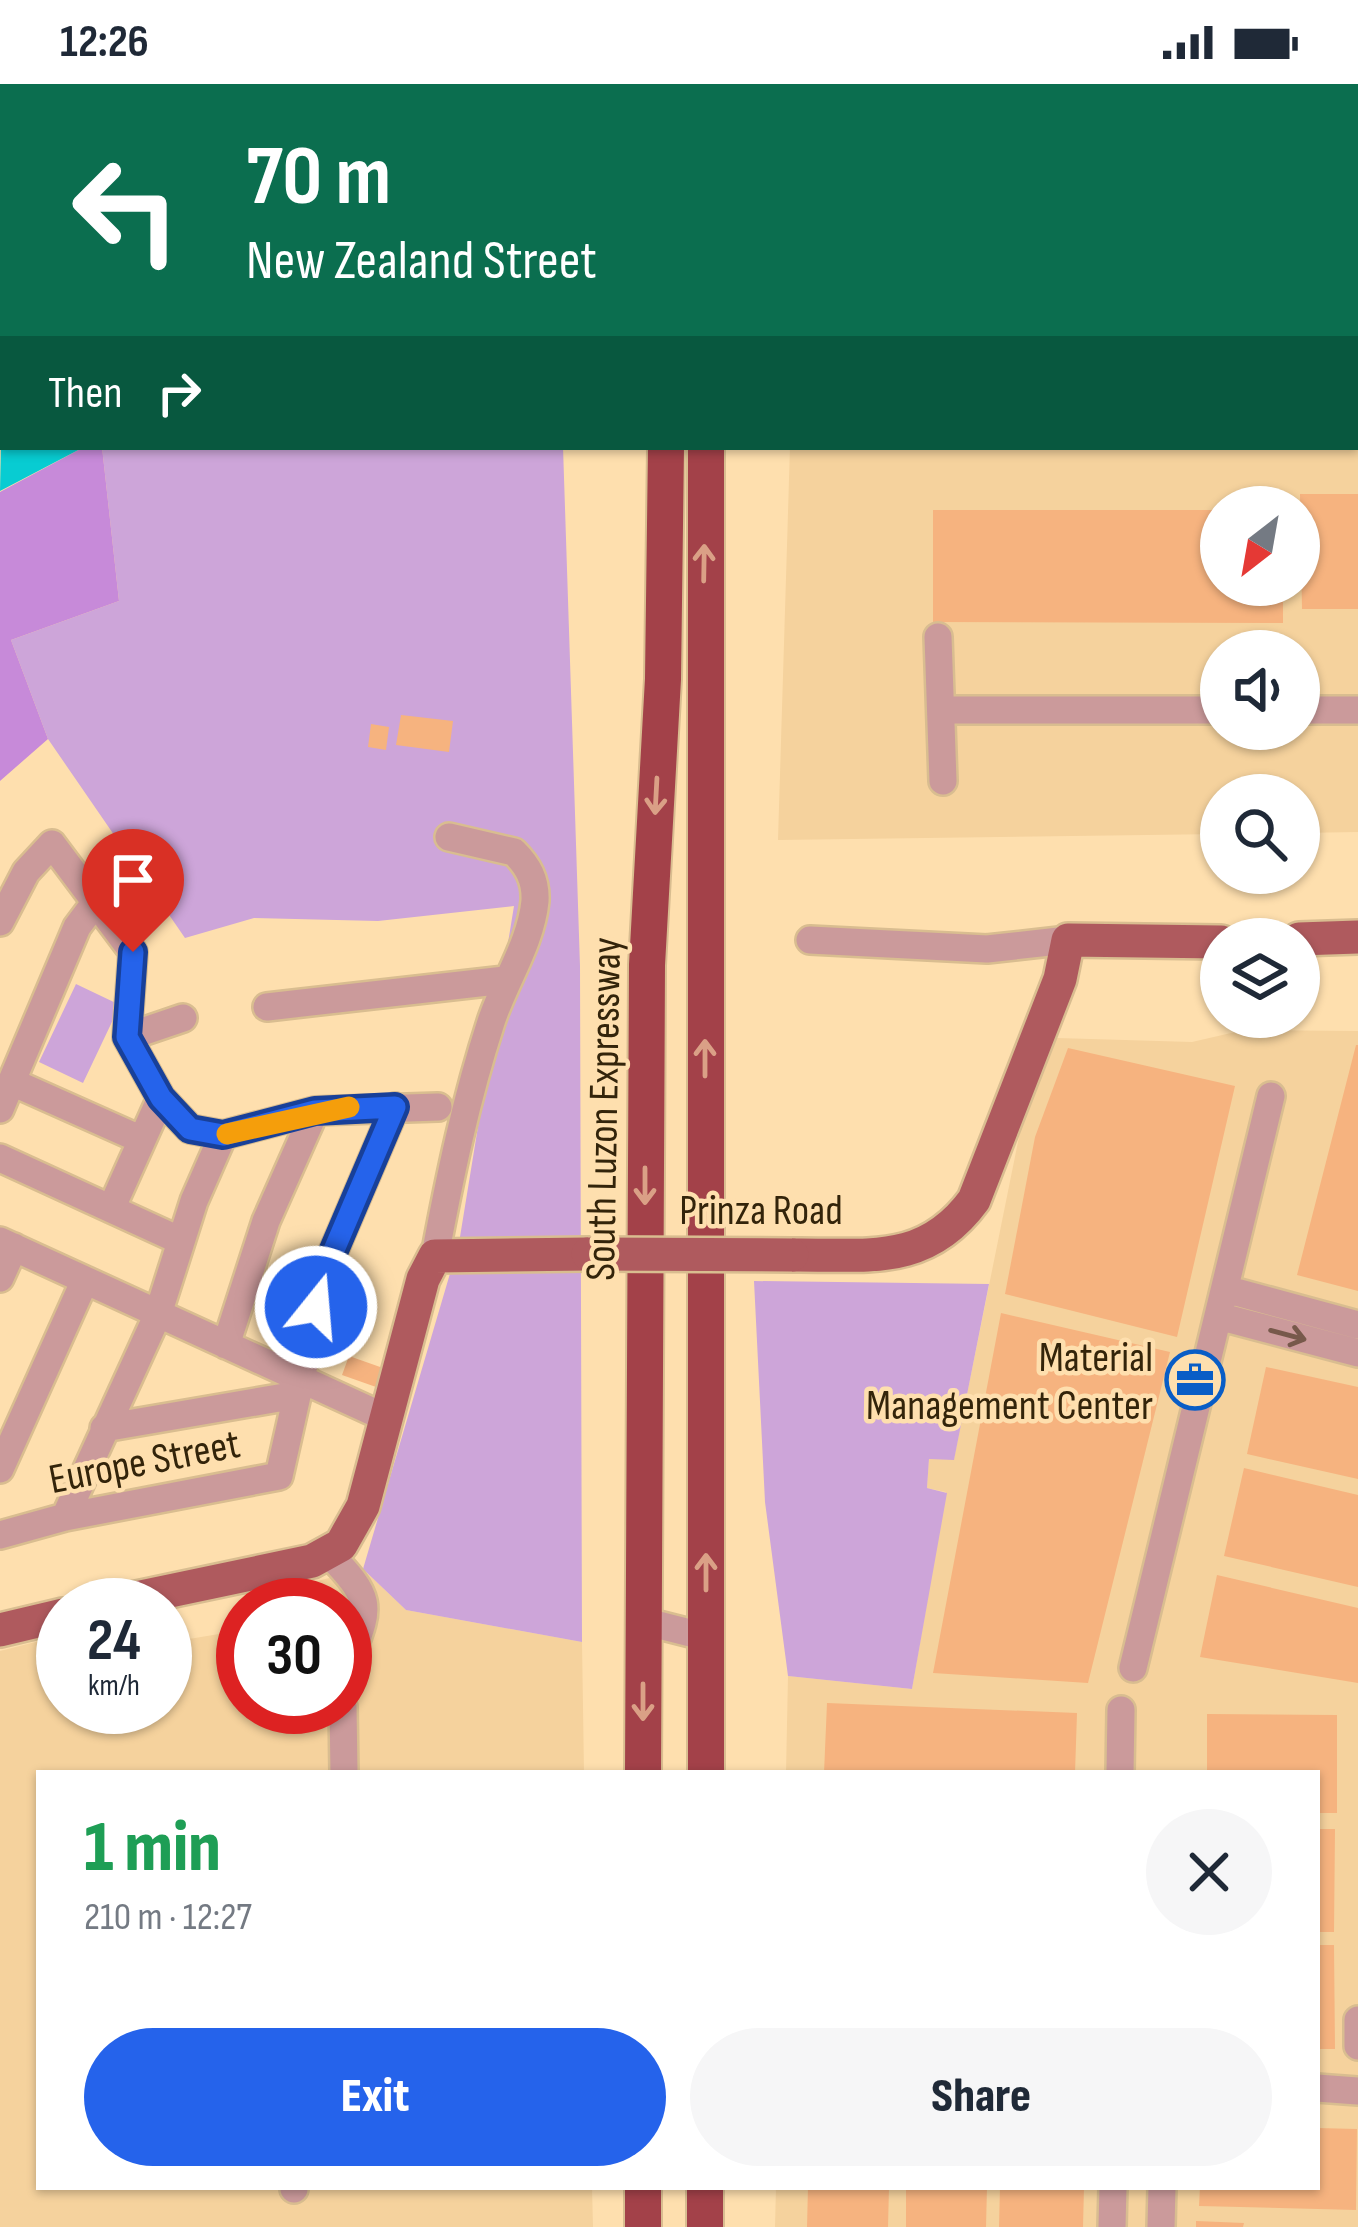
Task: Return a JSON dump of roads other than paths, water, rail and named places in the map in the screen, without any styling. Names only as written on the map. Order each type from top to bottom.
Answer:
[{"type":"highway","name":"South Luzon Expressway","points":[[643,1770],[647,965],[663,680],[666,450]]},
{"type":"highway","points":[[706,450],[706,1770]]},
{"type":"highway","points":[[643,2190],[643,2227]]},
{"type":"highway","points":[[705,2190],[705,2227]]},
{"type":"main road","points":[[1320,938],[1358,937]]},
{"type":"main road","points":[[1068,940],[1200,942]]},
{"type":"main road","name":"Prinza Road","points":[[435,1256],[911,1250],[953,1229],[974,1201],[1060,979],[1068,940]]},
{"type":"main road","points":[[192,1586],[312,1561],[341,1545],[362,1506],[423,1279],[435,1256]]},
{"type":"main road","points":[[0,1630],[36,1621]]},
{"type":"street","points":[[938,637],[943,781]]},
{"type":"street","points":[[942,710],[1200,710]]},
{"type":"street","points":[[1320,710],[1358,710]]},
{"type":"street","points":[[435,1256],[464,1107],[505,980],[532,921],[534,881],[514,852],[449,837]]},
{"type":"street","points":[[0,922],[26,872],[52,844],[133,952],[127,1037],[161,1098],[190,1129],[223,1135],[315,1111],[438,1107]]},
{"type":"street","points":[[0,1109],[77,927],[95,903]]},
{"type":"street","points":[[810,940],[987,949],[1068,940]]},
{"type":"street","points":[[267,1006],[505,980]]},
{"type":"street","points":[[127,1037],[183,1018]]},
{"type":"street","points":[[12,1082],[142,1140]]},
{"type":"street","points":[[1133,1668],[1271,1096]]},
{"type":"street","points":[[111,1209],[161,1098]]},
{"type":"street","points":[[298,1387],[325,1271],[395,1107]]},
{"type":"street","points":[[226,1345],[266,1221],[315,1111]]},
{"type":"street","points":[[64,1517],[158,1314],[223,1135]]},
{"type":"street","points":[[0,1158],[182,1241]]},
{"type":"street","points":[[0,1278],[7,1244],[226,1345],[298,1387],[384,1418]]},
{"type":"street","points":[[0,1469],[85,1280]]},
{"type":"street","points":[[1222,1303],[1358,1325]]},
{"type":"street","points":[[1222,1303],[1358,1353]]},
{"type":"street","points":[[104,1428],[298,1387]]},
{"type":"street","name":"Europe Street","points":[[0,1535],[64,1517],[279,1476],[298,1387]]},
{"type":"street","points":[[328,1553],[352,1578]]},
{"type":"street","points":[[644,1621],[706,1637]]},
{"type":"street","points":[[1120,1770],[1121,1710]]},
{"type":"street","points":[[343,1734],[344,1770]]},
{"type":"street","points":[[1358,2020],[1358,2046]]},
{"type":"street","points":[[1320,2088],[1358,2091]]},
{"type":"street","points":[[1112,2227],[1113,2190]]},
{"type":"street","points":[[1162,2190],[1162,2227]]},
{"type":"water","points":[[1,450],[78,450],[0,491]]},
{"type":"place","name":"Material Management Center","points":[[1195,1380]]}]
